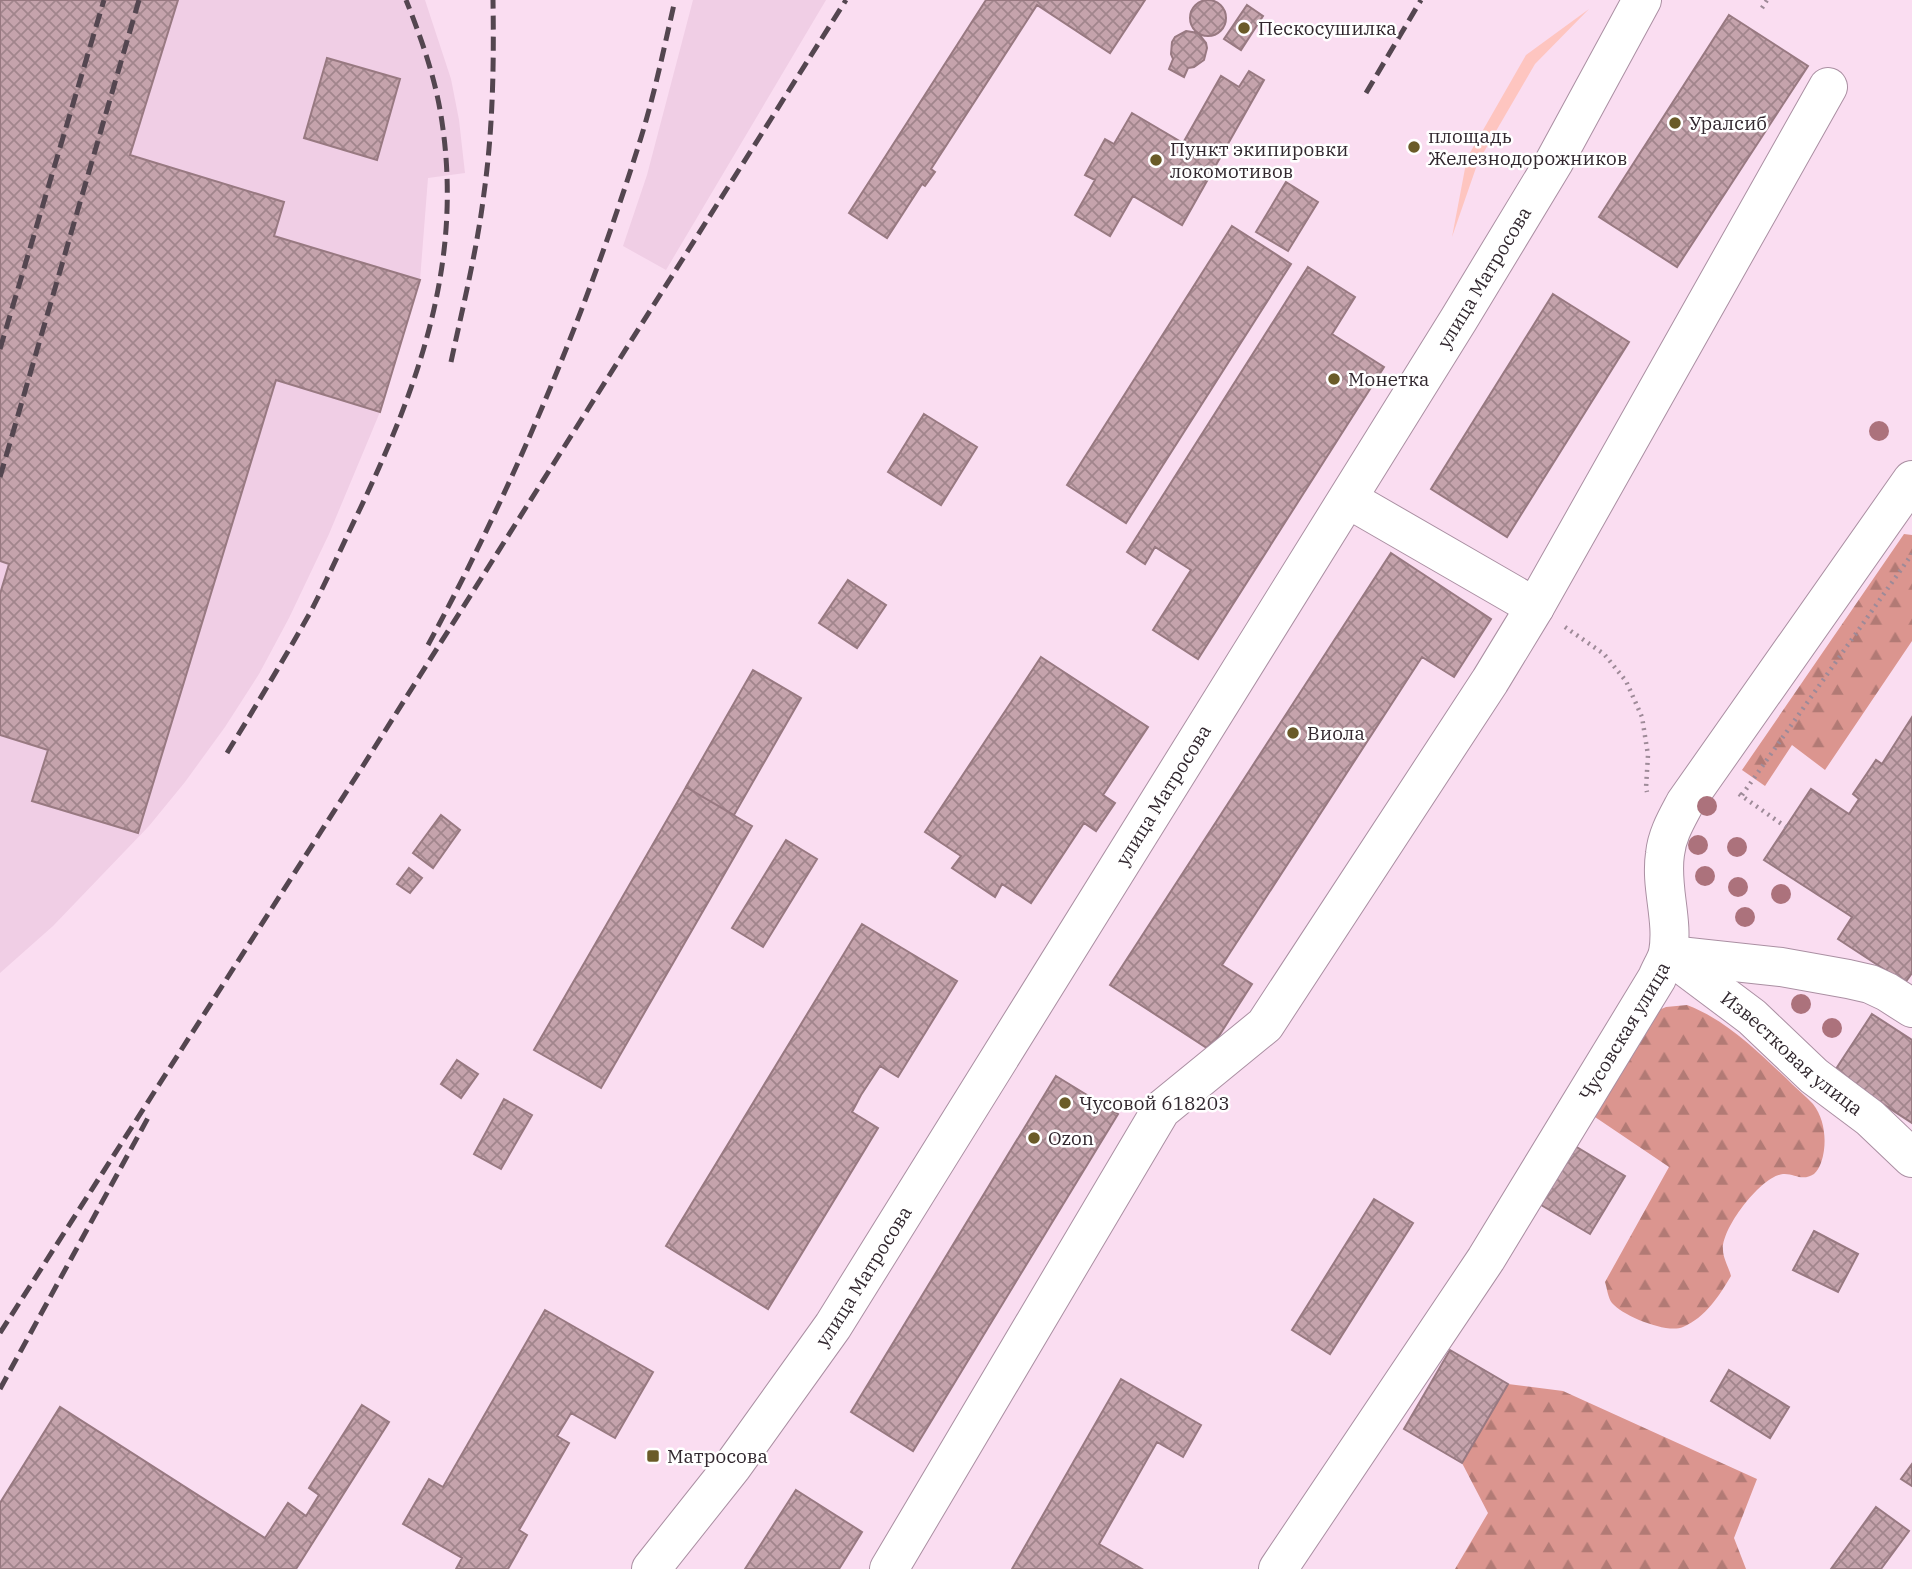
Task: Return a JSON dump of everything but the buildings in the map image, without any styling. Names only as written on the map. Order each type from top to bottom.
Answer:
[{"type":"street","name":"улица Матросова","points":[[651,1569],[732,1467],[833,1326],[1348,499],[1553,162],[1642,0]]},
{"type":"street","points":[[889,1569],[1161,1110],[1265,1025],[1490,681],[1535,607],[1828,87]]},
{"type":"street","name":"Чусовская улица","points":[[1279,1569],[1486,1259],[1657,978],[1668,954],[1670,923],[1664,879],[1665,853],[1671,828],[1685,803],[1912,480]]},
{"type":"street","points":[[1348,499],[1535,607]]},
{"type":"street","points":[[1668,954],[1849,978],[1878,988],[1912,1008]]},
{"type":"street","name":"Известковая улица","points":[[1668,954],[1752,1017],[1814,1076],[1870,1118],[1912,1158]]},
{"type":"path","points":[[1762,8],[1767,0]]},
{"type":"path","points":[[1742,795],[1912,554]]},
{"type":"path","points":[[1535,607],[1604,654],[1626,681],[1642,717],[1648,755],[1646,788],[1652,808],[1671,828]]},
{"type":"path","points":[[1750,802],[1786,827]]},
{"type":"shaded area","points":[[0,0],[425,0],[451,79],[465,173],[428,178],[420,280],[380,412],[329,534],[259,674],[225,727],[149,826],[53,926],[0,973]]},
{"type":"shaded area","points":[[693,0],[826,0],[666,270],[623,246],[647,175]]},
{"type":"shaded area","points":[[1589,9],[1535,64],[1478,162],[1452,237],[1467,158],[1526,55]]},
{"type":"green space","points":[[1904,534],[1912,535],[1912,641],[1825,770],[1792,745],[1765,786],[1742,770]]},
{"type":"green space","points":[[1687,1005],[1715,1019],[1740,1037],[1810,1101],[1821,1120],[1825,1144],[1821,1163],[1814,1174],[1806,1177],[1783,1174],[1774,1177],[1744,1205],[1724,1241],[1723,1253],[1731,1276],[1705,1312],[1691,1323],[1676,1329],[1656,1326],[1625,1313],[1611,1301],[1605,1282],[1669,1167],[1592,1115],[1652,1013],[1666,1007]]},
{"type":"green space","points":[[1508,1384],[1563,1391],[1757,1479],[1734,1538],[1746,1569],[1455,1569],[1488,1513],[1462,1463]]},
{"type":"railway","points":[[0,349],[104,0]]},
{"type":"railway","points":[[0,477],[139,0]]},
{"type":"railway","points":[[227,753],[301,629],[329,574],[381,464],[417,370],[431,322],[441,274],[447,174],[436,91],[406,0]]},
{"type":"railway","points":[[451,362],[474,257],[487,169],[492,96],[493,0]]},
{"type":"railway","points":[[428,645],[490,524],[571,336],[639,144],[675,0]]},
{"type":"railway","points":[[0,1333],[361,769],[846,0]]},
{"type":"railway","points":[[1366,93],[1421,0]]},
{"type":"railway","points":[[0,1389],[149,1116]]},
{"type":"place","name":"Пескосушилка","points":[[1244,28]]},
{"type":"place","name":"Уралсиб","points":[[1675,123]]},
{"type":"place","name":"площадь Железнодорожников","points":[[1414,147]]},
{"type":"place","name":"Пункт экипировки локомотивов","points":[[1156,160]]},
{"type":"place","name":"Монетка","points":[[1334,379]]},
{"type":"place","name":"Виола","points":[[1293,733]]},
{"type":"place","name":"Чусовой 618203","points":[[1065,1103]]},
{"type":"place","name":"Ozon","points":[[1034,1138]]},
{"type":"place","name":"Матросова","points":[[653,1456]]}]
